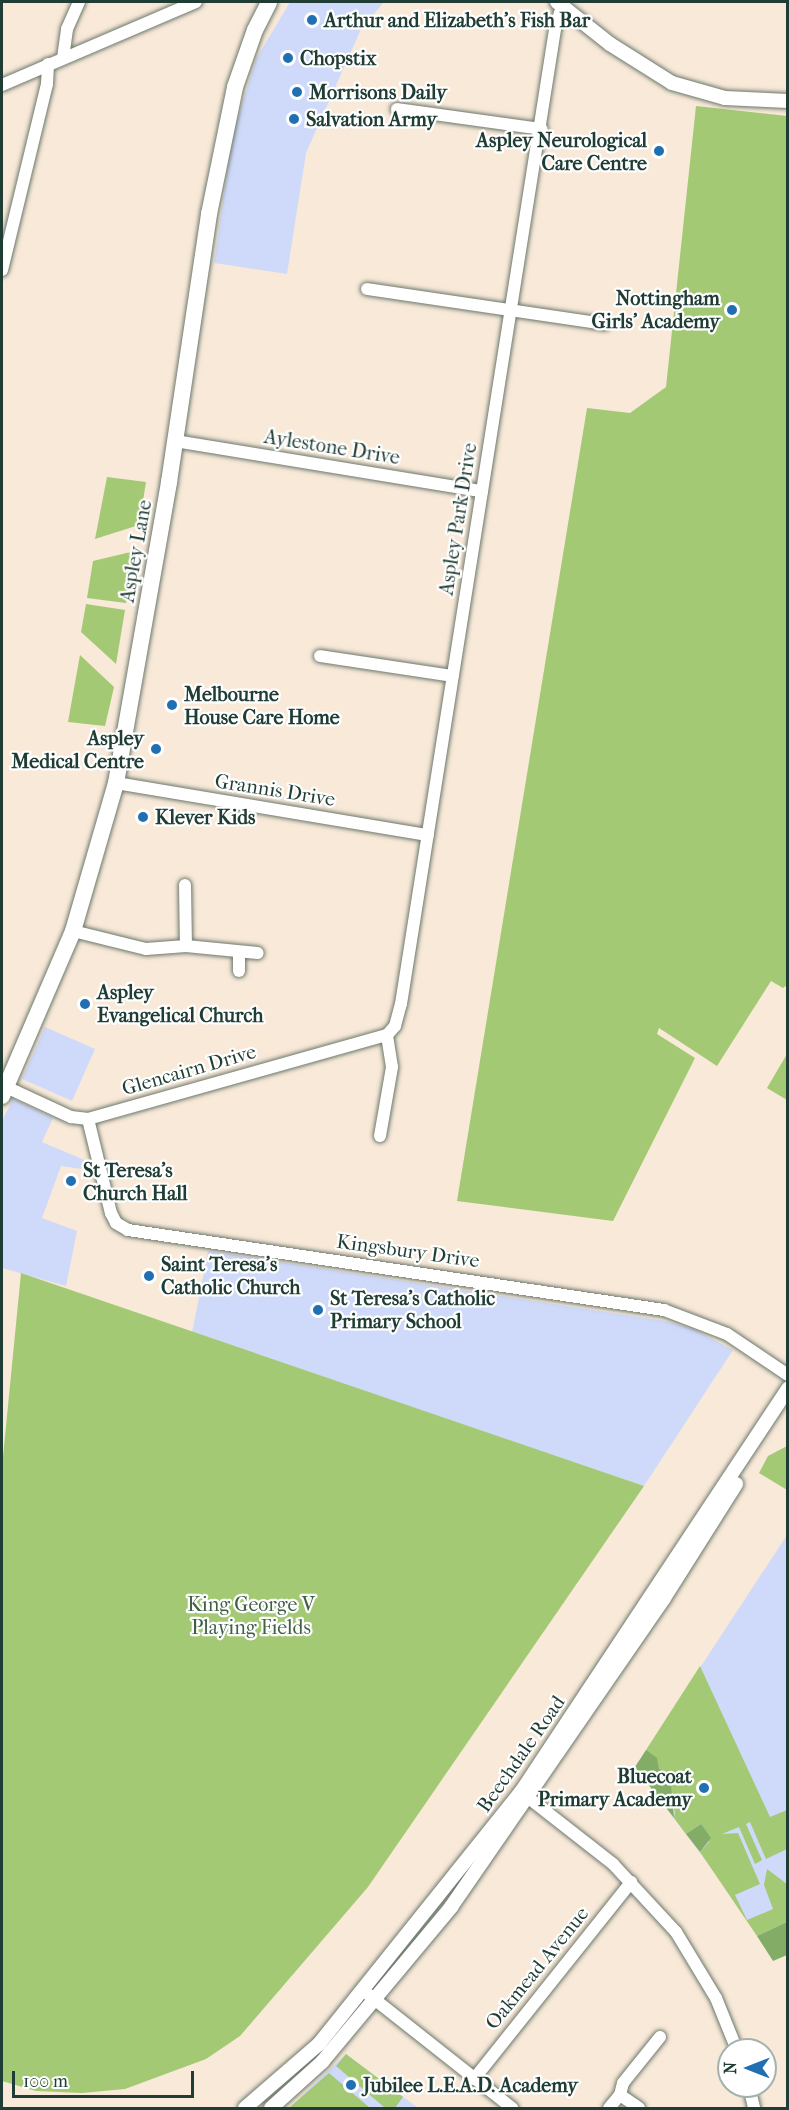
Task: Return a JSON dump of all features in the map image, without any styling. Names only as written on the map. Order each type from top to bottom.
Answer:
[{"type":"main road","name":"Aspley Lane","points":[[4,1091],[73,932],[116,783],[175,441],[208,214],[235,87],[255,30],[270,2]]},
{"type":"street","points":[[63,58],[67,30],[79,2]]},
{"type":"street","points":[[2,85],[196,2]]},
{"type":"street","points":[[562,5],[610,44],[672,83],[725,98],[788,101]]},
{"type":"street","name":"Aspley Park Drive","points":[[387,1035],[395,1026],[401,1004],[452,676],[542,129],[555,29],[562,5]]},
{"type":"street","points":[[2,270],[47,84],[48,64]]},
{"type":"street","points":[[397,109],[542,129]]},
{"type":"street","points":[[368,289],[604,324]]},
{"type":"street","name":"Aylestone Drive","points":[[175,441],[482,491]]},
{"type":"street","points":[[320,656],[452,676]]},
{"type":"street","name":"Grannis Drive","points":[[116,783],[428,835]]},
{"type":"street","points":[[185,885],[186,946]]},
{"type":"street","points":[[73,932],[146,949],[186,946],[258,953]]},
{"type":"street","points":[[239,952],[239,971]]},
{"type":"street","points":[[380,1136],[392,1067],[387,1035]]},
{"type":"street","name":"Glencairn Drive","points":[[88,1119],[387,1035]]},
{"type":"street","points":[[4,1091],[71,1117],[88,1119]]},
{"type":"street","name":"Kingsbury Drive","points":[[88,1119],[111,1213],[116,1223],[128,1230],[664,1310],[727,1334],[788,1375]]},
{"type":"street","name":"Beechdale Road","points":[[245,2109],[291,2073],[369,1995],[451,1907],[525,1795],[664,1598],[786,1397]]},
{"type":"street","points":[[525,1795],[632,1882],[676,1932],[697,1964],[731,2038]]},
{"type":"street","name":"Oakmead Avenue","points":[[474,2079],[632,1882]]},
{"type":"street","points":[[369,1995],[512,2109]]},
{"type":"street","name":"Beechdale Road","points":[[271,2109],[322,2062],[369,1995]]},
{"type":"street","points":[[609,2109],[620,2095],[623,2083],[660,2037]]},
{"type":"street","points":[[620,2095],[639,2109]]},
{"type":"shaded area","points":[[290,2],[384,2],[361,29],[306,153],[287,274],[214,263],[232,138],[256,59]]},
{"type":"shaded area","points":[[45,1027],[95,1049],[72,1101],[22,1079]]},
{"type":"shaded area","points":[[13,1099],[53,1118],[42,1142],[89,1162],[89,1170],[61,1166],[42,1218],[77,1231],[66,1286],[2,1268],[2,1121]]},
{"type":"shaded area","points":[[208,1251],[665,1321],[693,1329],[733,1350],[644,1486],[192,1333]]},
{"type":"shaded area","points":[[787,1535],[787,1941],[767,1951],[722,1882],[635,1767]]},
{"type":"shaded area","name":"Jubilee L.E.A.D. Academy","points":[[346,2054],[418,2108],[289,2108]]},
{"type":"green space","points":[[696,106],[787,116],[787,985],[783,988],[771,981],[717,1066],[659,1028],[657,1034],[695,1058],[613,1221],[457,1201],[587,408],[630,413],[666,387]]},
{"type":"green space","points":[[107,477],[146,482],[139,525],[95,539]]},
{"type":"green space","points":[[135,551],[126,603],[87,598],[93,561]]},
{"type":"green space","points":[[86,604],[125,610],[116,664],[81,632]]},
{"type":"green space","points":[[80,655],[114,687],[105,726],[68,722]]},
{"type":"green space","points":[[787,1054],[787,1100],[767,1088]]},
{"type":"green space","name":"King George V Playing Fields","points":[[21,1273],[644,1486],[368,1887],[240,2036],[206,2059],[125,2089],[82,2093],[36,2091],[2,2081],[2,1467]]},
{"type":"green space","points":[[787,1446],[787,1490],[759,1473],[768,1456]]},
{"type":"green space","name":"Bluecoat Primary Academy","points":[[700,1666],[770,1817],[787,1810],[787,1849],[766,1859],[750,1822],[746,1824],[762,1860],[755,1864],[739,1827],[722,1834],[738,1833],[760,1884],[735,1895],[747,1920],[773,1909],[764,1885],[767,1869],[787,1884],[787,1922],[757,1936],[700,1852],[709,1842],[701,1824],[686,1834],[674,1818],[675,1812],[659,1769],[646,1750]]},
{"type":"green space","points":[[646,1750],[657,1758],[659,1769],[670,1774],[674,1818],[635,1767]]},
{"type":"green space","points":[[701,1824],[711,1838],[700,1852],[686,1834]]},
{"type":"green space","points":[[787,1922],[787,1955],[773,1961],[757,1936]]},
{"type":"green space","points":[[346,2054],[403,2097],[395,2108],[385,2108],[336,2066]]},
{"type":"green space","points":[[329,2073],[370,2108],[289,2108]]},
{"type":"place","name":"Arthur and Elizabeth's Fish Bar","points":[[312,20]]},
{"type":"place","name":"Chopstix","points":[[288,58]]},
{"type":"place","name":"Morrisons Daily","points":[[297,92]]},
{"type":"place","name":"Salvation Army","points":[[294,119]]},
{"type":"place","name":"Aspley Neurological Care Centre","points":[[659,151]]},
{"type":"place","name":"Nottingham Girls' Academy","points":[[732,310]]},
{"type":"place","name":"Melbourne House Care Home","points":[[172,705]]},
{"type":"place","name":"Aspley Medical Centre","points":[[156,749]]},
{"type":"place","name":"Klever Kids","points":[[143,817]]},
{"type":"place","name":"Aspley Evangelical Church","points":[[85,1004]]},
{"type":"place","name":"St Teresa's Church Hall","points":[[71,1181]]},
{"type":"place","name":"Saint Teresa's Catholic Church","points":[[149,1276]]},
{"type":"place","name":"St Teresa's Catholic Primary School","points":[[318,1310]]},
{"type":"place","name":"Bluecoat Primary Academy","points":[[704,1788]]},
{"type":"place","name":"Jubilee L.E.A.D. Academy","points":[[351,2085]]}]
